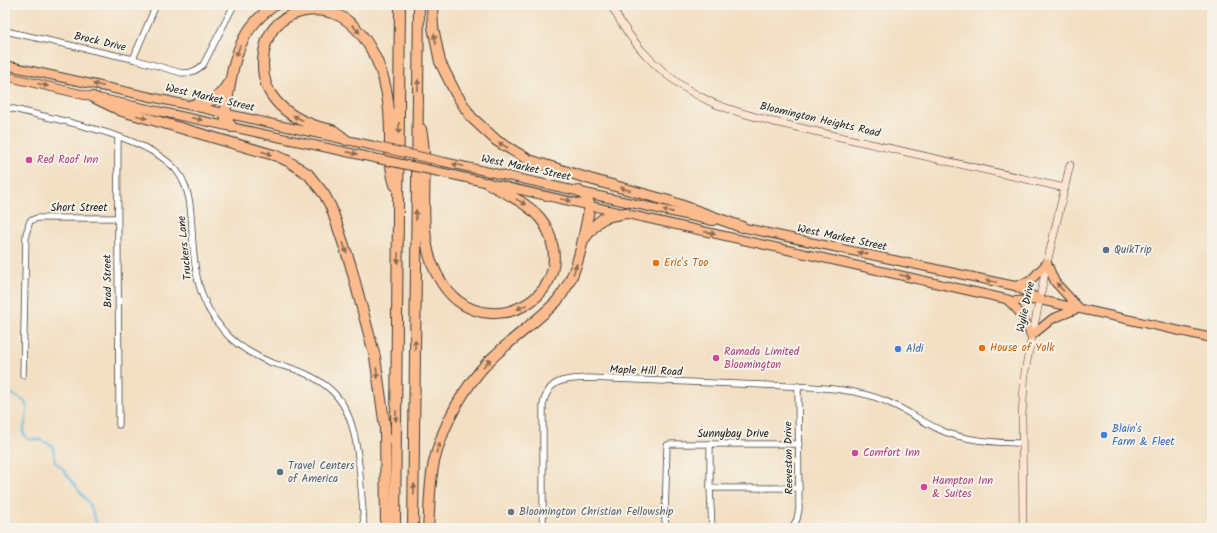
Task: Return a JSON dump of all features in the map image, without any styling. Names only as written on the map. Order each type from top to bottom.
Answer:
[{"type":"highway","points":[[232,127],[226,120],[225,113],[236,57],[251,26],[275,5]]},
{"type":"highway","points":[[395,528],[400,5]]},
{"type":"highway","points":[[413,528],[419,5]]},
{"type":"highway","points":[[432,5],[433,28],[440,62],[455,92],[471,117],[497,141],[529,160],[669,201],[742,227]]},
{"type":"highway","points":[[346,140],[334,131],[306,122],[287,112],[274,100],[266,84],[263,72],[263,56],[266,42],[274,28],[288,17],[299,12],[311,9],[324,10],[337,14],[355,27],[371,49],[384,78],[388,93],[391,172],[398,194]]},
{"type":"highway","points":[[192,106],[214,100],[221,95],[231,79]]},
{"type":"highway","points":[[93,97],[122,111],[278,156],[308,174],[324,194],[331,207],[350,263],[375,357],[386,438],[386,528]]},
{"type":"highway","points":[[418,112],[425,146],[425,233],[428,253],[432,265],[444,286],[458,302],[479,311],[492,314],[514,310],[533,300],[542,292],[551,276],[554,253],[547,229],[540,218],[522,203],[487,183]]},
{"type":"highway","points":[[428,528],[435,458],[448,421],[459,401],[474,377],[490,360],[548,310],[562,295],[572,278],[577,265],[590,206],[586,197],[579,191]]},
{"type":"highway","points":[[582,241],[597,222],[603,218],[626,214]]},
{"type":"main road","name":"Bloomington Heights Road","points":[[611,5],[624,29],[649,59],[670,78],[693,93],[714,103],[732,110],[774,122],[1065,188]]},
{"type":"main road","name":"West Market Street","points":[[6,64],[444,162],[1015,286],[1040,300]]},
{"type":"main road","name":"West Market Street","points":[[5,76],[93,97],[487,183],[1013,301],[1040,300],[1212,338]]},
{"type":"main road","name":"Wylie Drive","points":[[1023,528],[1022,443],[1024,381],[1047,262],[1070,165]]},
{"type":"main road","points":[[1006,299],[1023,316],[1032,336],[1052,319],[1080,308],[1055,282],[1047,262],[1030,281],[1015,286]]},
{"type":"street","name":"Brock Drive","points":[[5,31],[133,60],[156,5]]},
{"type":"street","points":[[133,60],[182,73],[195,71],[203,65],[206,60],[234,5]]},
{"type":"street","name":"Truckers Lane","points":[[5,107],[89,128],[138,144],[167,161],[177,171],[183,180],[191,206],[194,259],[199,286],[209,310],[224,331],[240,345],[261,358],[297,370],[319,380],[334,394],[346,410],[356,439],[364,528]]},
{"type":"street","name":"Brad Street","points":[[118,137],[117,218],[119,425]]},
{"type":"street","name":"Short Street","points":[[23,375],[26,234],[30,221],[33,219],[42,218],[117,218]]},
{"type":"street","name":"Maple Hill Road","points":[[543,528],[543,405],[548,390],[555,383],[572,379],[588,378],[798,386],[846,390],[860,392],[884,400],[932,427],[951,434],[989,442],[1022,443]]},
{"type":"street","name":"Reeveston Drive","points":[[792,528],[797,519],[799,509],[800,488],[798,386]]},
{"type":"street","points":[[710,444],[712,528]]},
{"type":"street","name":"Sunnybay Drive","points":[[666,528],[666,445],[799,444]]},
{"type":"street","points":[[710,488],[800,488]]},
{"type":"waterway","points":[[5,390],[24,401],[28,409],[23,433],[28,439],[41,440],[53,446],[55,462],[62,468],[90,505],[98,528]]},
{"type":"place","name":"Red Roof Inn","points":[[29,160]]},
{"type":"place","name":"QuikTrip","points":[[1106,250]]},
{"type":"place","name":"Eric's Too","points":[[656,263]]},
{"type":"place","name":"House of Yolk","points":[[982,348]]},
{"type":"place","name":"Aldi","points":[[898,349]]},
{"type":"place","name":"Ramada Limited Bloomington","points":[[716,358]]},
{"type":"place","name":"Blain's Farm & Fleet","points":[[1104,435]]},
{"type":"place","name":"Comfort Inn","points":[[855,453]]},
{"type":"place","name":"Travel Centers of America","points":[[280,472]]},
{"type":"place","name":"Hampton Inn & Suites","points":[[924,487]]},
{"type":"place","name":"Bloomington Christian Fellowship","points":[[511,512]]}]
